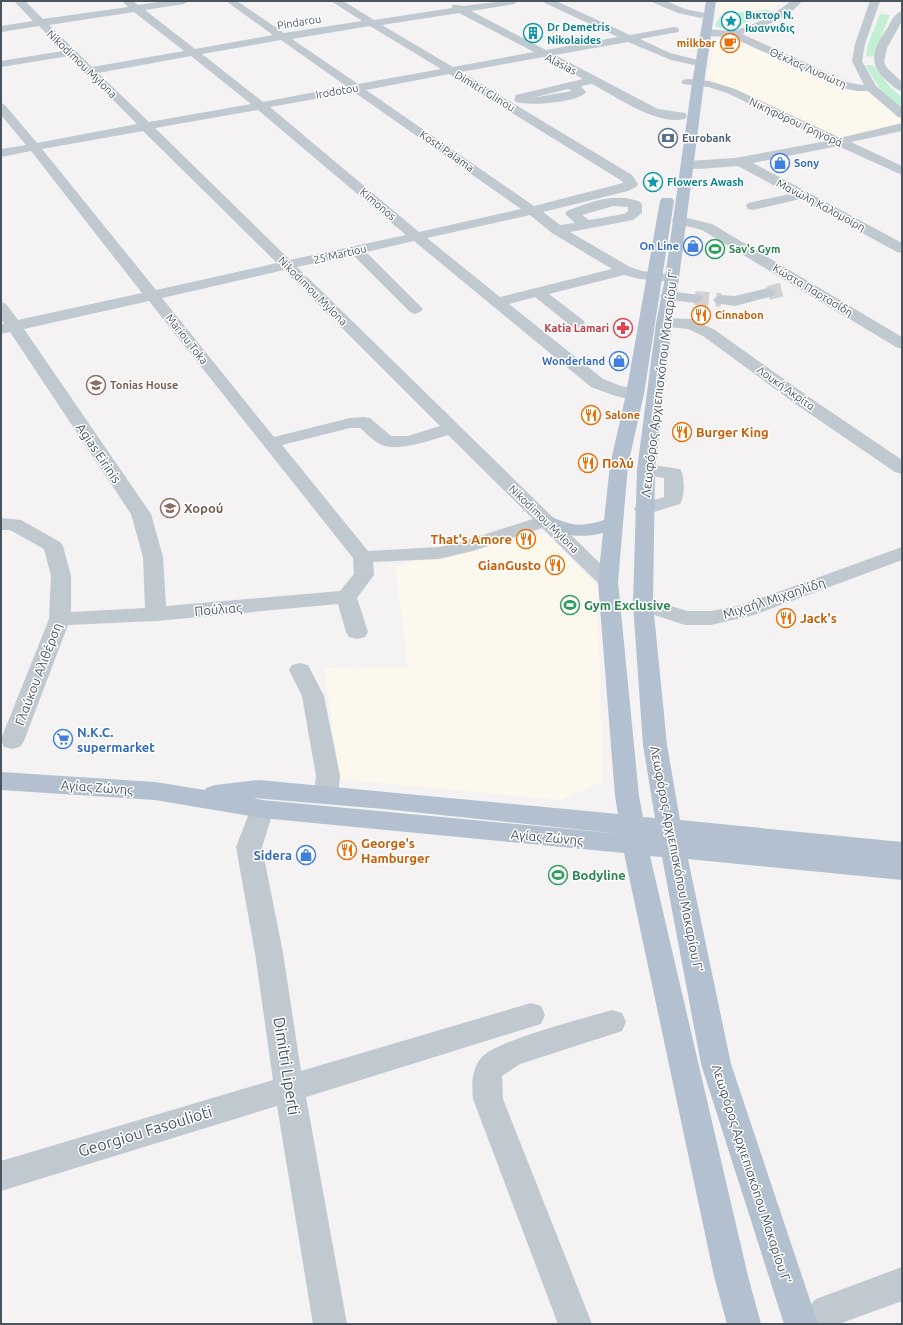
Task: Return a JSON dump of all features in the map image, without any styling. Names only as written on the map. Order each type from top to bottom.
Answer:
[{"type":"main road","name":"Λεωφόρος Αρχιεπισκόπου Μακαρίου Γ’","points":[[703,1],[692,82],[687,165],[672,278],[664,323],[646,470],[643,604],[655,745],[671,839],[716,1064],[801,1324]]},
{"type":"main road","name":"Λεωφόρος Αρχιεπισκόπου Μακαρίου Γ’","points":[[678,136],[684,99],[692,82],[708,33],[711,1]]},
{"type":"main road","name":"Λεωφόρος Αρχιεπισκόπου Μακαρίου Γ’","points":[[669,188],[635,394],[619,465],[608,582],[627,796],[735,1317]]},
{"type":"main road","points":[[545,522],[577,532],[592,530],[613,524]]},
{"type":"main road","name":"Αγίας Ζώνης","points":[[1,781],[155,790],[262,809],[634,835]]},
{"type":"main road","name":"Αγίας Ζώνης","points":[[192,796],[259,789],[326,795],[902,870]]},
{"type":"main road","name":"Αγίας Ζώνης","points":[[671,839],[902,852]]},
{"type":"street","name":"Nikodimou Mylona","points":[[19,1],[88,71],[288,265],[545,522],[608,582]]},
{"type":"street","points":[[1,29],[131,5],[184,1]]},
{"type":"street","name":"Kosti Palama","points":[[231,1],[357,88],[557,230],[625,270],[640,275],[672,278]]},
{"type":"street","name":"Dimitri Glinou","points":[[336,1],[627,178],[631,184]]},
{"type":"street","name":"Alasias","points":[[444,1],[654,112],[681,116]]},
{"type":"street","name":"Pindarou","points":[[88,71],[282,37],[514,1]]},
{"type":"street","points":[[548,1],[628,37],[660,54],[675,60],[694,62]]},
{"type":"street","points":[[657,1],[682,11],[701,15]]},
{"type":"street","points":[[733,34],[776,17],[789,9],[797,1]]},
{"type":"street","points":[[875,1],[860,44],[858,61],[871,88],[902,114]]},
{"type":"street","name":"Kimonos","points":[[131,5],[260,105],[416,237],[597,383],[616,390],[635,394]]},
{"type":"street","points":[[902,14],[890,29],[878,62],[881,69],[897,79],[902,88]]},
{"type":"street","name":"Irodotou","points":[[1,153],[452,71],[628,37],[674,30]]},
{"type":"street","name":"Θέκλας Λυσιώτη","points":[[708,33],[733,34],[847,86],[871,88]]},
{"type":"street","points":[[1,64],[70,53]]},
{"type":"street","points":[[858,61],[878,62]]},
{"type":"street","points":[[569,86],[594,80]]},
{"type":"street","name":"Νικηφόρου Γρηγορά","points":[[692,82],[718,86],[731,91],[902,171]]},
{"type":"street","name":"Mariou Toka","points":[[1,107],[270,443],[364,566]]},
{"type":"street","points":[[687,165],[711,165],[741,162],[839,142],[902,127]]},
{"type":"street","name":"Μανώλη Καλομοίρη","points":[[741,162],[902,249]]},
{"type":"street","name":"25 Martiou","points":[[8,328],[532,211],[623,188],[631,184]]},
{"type":"street","points":[[753,206],[802,195]]},
{"type":"street","name":"Κώστα Παρτασίδη","points":[[679,220],[707,227],[902,344]]},
{"type":"street","points":[[557,230],[586,224]]},
{"type":"street","points":[[356,250],[415,309]]},
{"type":"street","points":[[498,302],[625,270]]},
{"type":"street","points":[[784,289],[804,285]]},
{"type":"street","points":[[538,292],[577,323]]},
{"type":"street","points":[[721,300],[735,301],[768,293]]},
{"type":"street","points":[[668,296],[695,298]]},
{"type":"street","name":"Agias Eirinis","points":[[1,307],[8,328],[140,514],[153,557],[156,614]]},
{"type":"street","name":"Λουκή Ακρίτα","points":[[664,323],[691,324],[708,333],[803,401],[902,468]]},
{"type":"street","points":[[270,443],[350,423],[364,422],[387,441],[409,441],[451,428]]},
{"type":"street","points":[[644,509],[673,500],[673,473],[646,470]]},
{"type":"street","points":[[358,632],[346,598],[364,566],[466,547],[545,522]]},
{"type":"street","name":"Γλαύκου Αλιθέρση","points":[[1,524],[14,524],[53,546],[61,576],[60,619],[12,741]]},
{"type":"street","name":"Μιχαήλ Μιχαηλίδη","points":[[643,604],[685,618],[711,618],[747,610],[902,553]]},
{"type":"street","name":"Πούλιας","points":[[60,619],[156,614],[346,598]]},
{"type":"street","points":[[300,670],[313,696],[328,776],[326,795]]},
{"type":"street","name":"Dimitri Liperti","points":[[262,809],[249,847],[270,953],[290,1087],[330,1324]]},
{"type":"street","name":"Georgiou Fasoulioti","points":[[1,1176],[531,1015]]},
{"type":"street","points":[[575,1324],[488,1099],[486,1082],[488,1070],[497,1062],[511,1054],[612,1022]]},
{"type":"street","points":[[816,1324],[828,1311],[902,1284]]},
{"type":"shaded area","points":[[721,1],[782,1],[772,11],[765,10],[735,13],[719,12]]},
{"type":"shaded area","points":[[722,38],[737,40],[850,90],[867,92],[902,119],[902,124],[841,137],[707,78],[715,40]]},
{"type":"shaded area","points":[[547,533],[598,587],[602,782],[561,800],[340,779],[324,668],[408,667],[395,566]]},
{"type":"green space","points":[[766,10],[772,11],[733,28],[716,27],[715,25],[720,17],[735,13]]},
{"type":"green space","points":[[880,14],[890,15],[873,57],[866,56],[868,44]]},
{"type":"green space","points":[[873,65],[891,88],[902,97],[902,110],[881,90],[865,66]]},
{"type":"tunnel","points":[[768,293],[784,289]]},
{"type":"tunnel","points":[[695,298],[721,300]]},
{"type":"place","name":"Βικτορ Ν. Ιωαννιδις","points":[[731,21]]},
{"type":"place","name":"Dr Demetris Nikolaides","points":[[533,33]]},
{"type":"place","name":"milkbar","points":[[730,43]]},
{"type":"place","name":"Eurobank","points":[[668,138]]},
{"type":"place","name":"Sony","points":[[780,163]]},
{"type":"place","name":"Flowers Awash","points":[[653,182]]},
{"type":"place","name":"On Line","points":[[693,246]]},
{"type":"place","name":"Sav's Gym","points":[[715,249]]},
{"type":"place","name":"Cinnabon","points":[[701,315]]},
{"type":"place","name":"Katia Lamari","points":[[623,328]]},
{"type":"place","name":"Wonderland","points":[[619,361]]},
{"type":"place","name":"Tonias House","points":[[96,385]]},
{"type":"place","name":"Salone","points":[[591,415]]},
{"type":"place","name":"Burger King","points":[[682,432]]},
{"type":"place","name":"Πολύ","points":[[588,463]]},
{"type":"place","name":"Χορού","points":[[170,508]]},
{"type":"place","name":"That's Amore","points":[[526,539]]},
{"type":"place","name":"GianGusto","points":[[555,565]]},
{"type":"place","name":"Gym Exclusive","points":[[570,605]]},
{"type":"place","name":"Jack's","points":[[786,618]]},
{"type":"place","name":"N.K.C. supermarket","points":[[63,739]]},
{"type":"place","name":"George's Hamburger","points":[[347,850]]},
{"type":"place","name":"Sidera","points":[[306,855]]},
{"type":"place","name":"Bodyline","points":[[558,875]]}]
